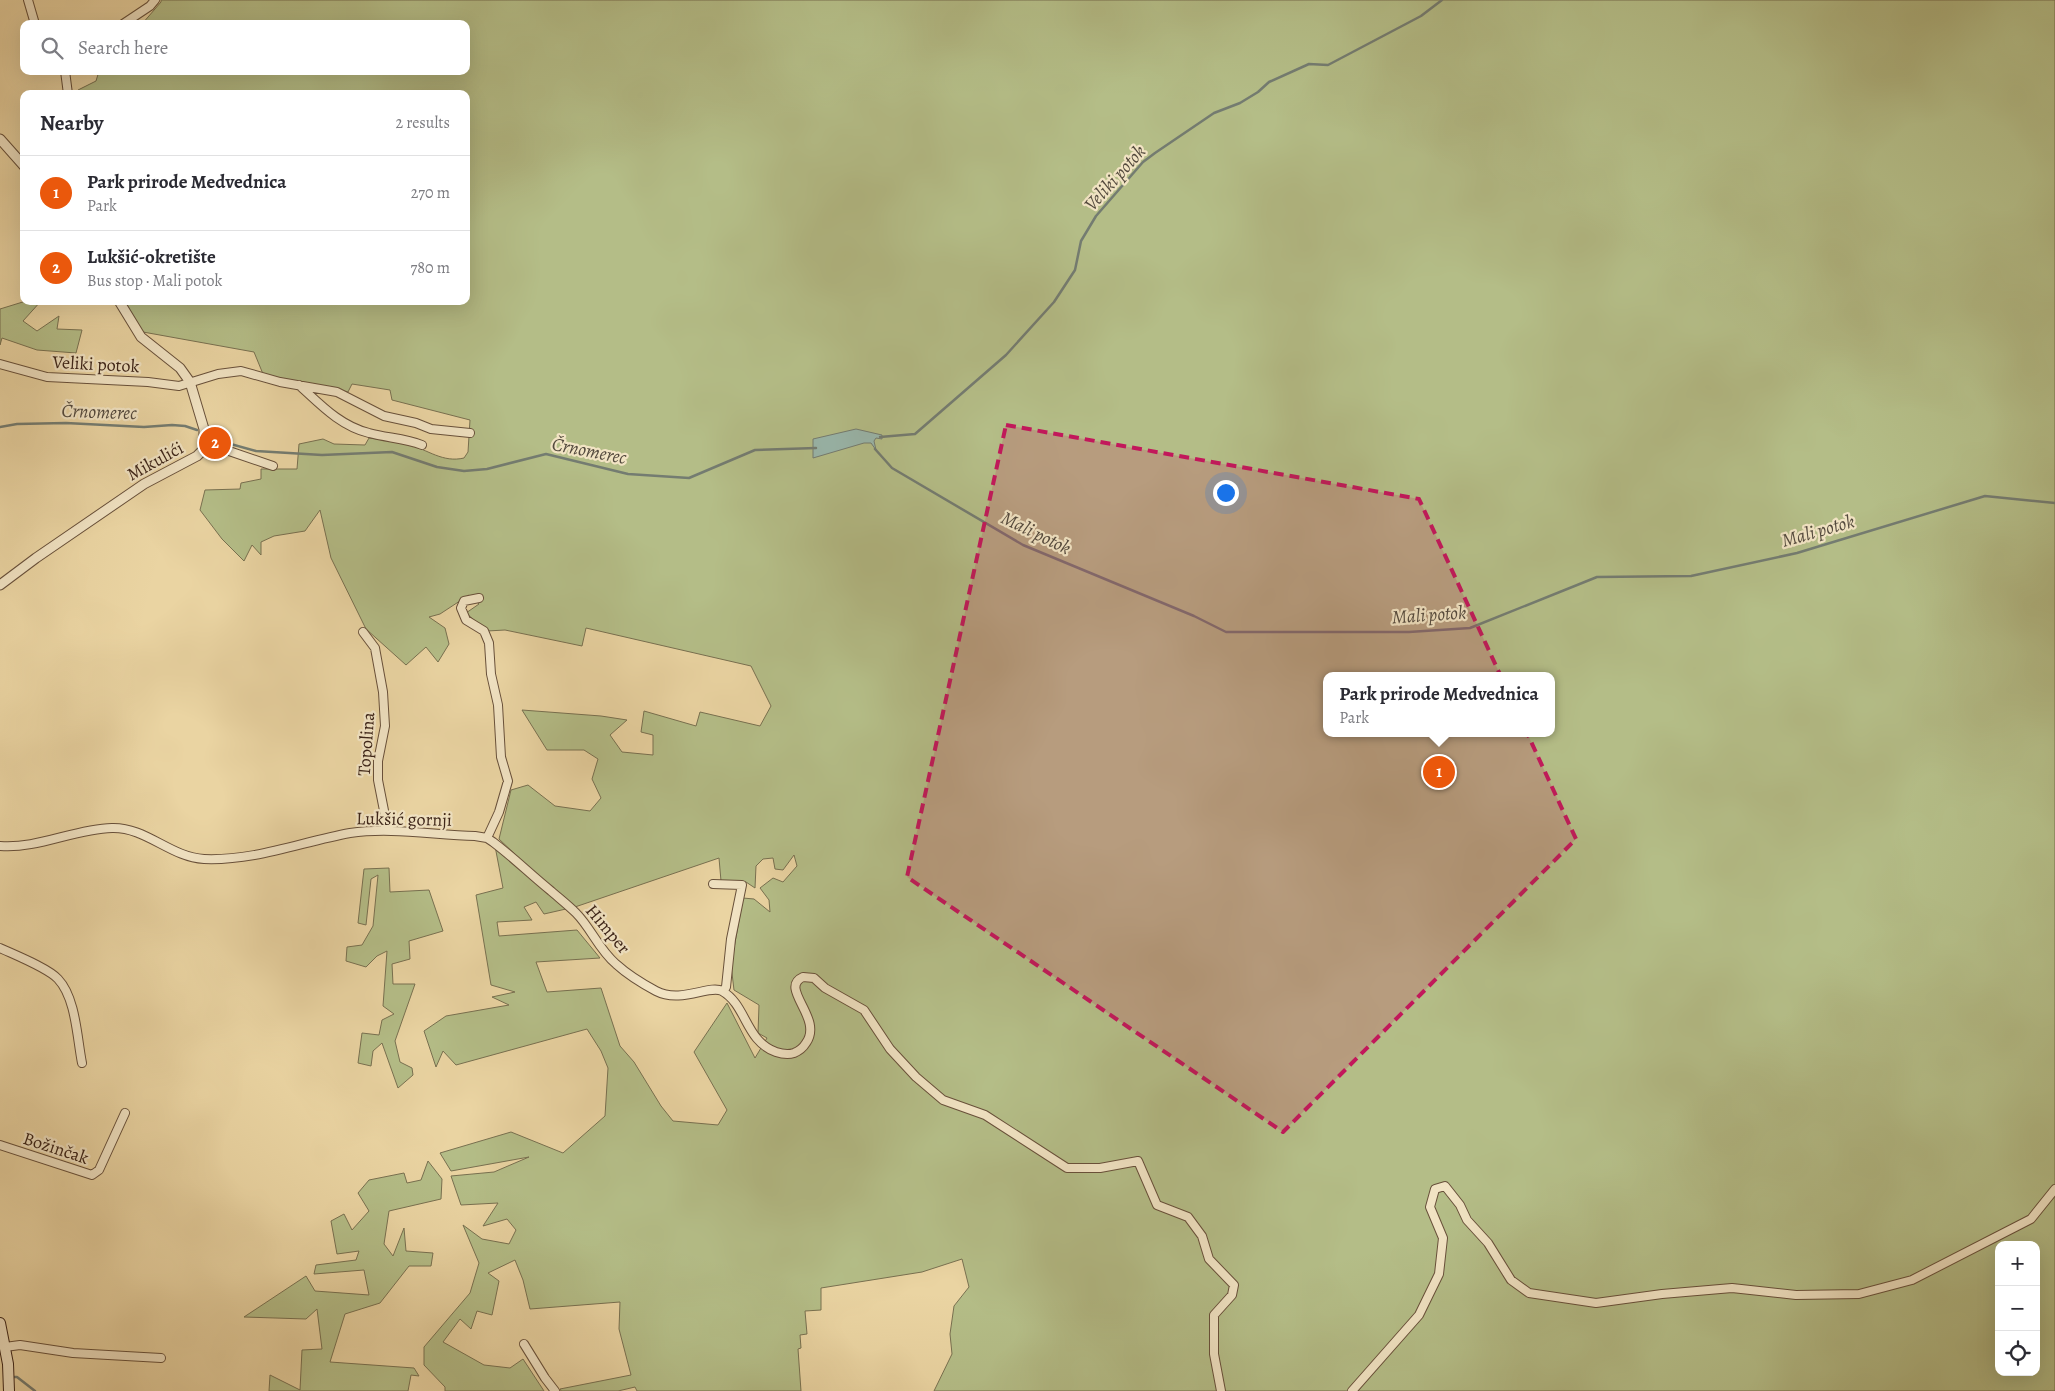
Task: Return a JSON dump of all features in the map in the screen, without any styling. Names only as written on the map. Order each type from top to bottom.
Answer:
[{"type":"main road","points":[[0,1323],[5,1347],[7,1374]]},
{"type":"street","points":[[28,0],[34,20]]},
{"type":"street","points":[[129,20],[150,6],[155,0]]},
{"type":"street","points":[[66,75],[67,90]]},
{"type":"street","points":[[0,139],[20,162]]},
{"type":"street","name":"Mikulići","points":[[0,585],[144,484],[197,456],[204,449],[204,429],[190,382],[180,368],[141,337],[121,305]]},
{"type":"street","name":"Veliki potok","points":[[0,364],[47,377],[148,382],[179,386],[190,382]]},
{"type":"street","points":[[190,382],[228,372],[241,371],[280,382],[337,392],[384,416],[431,429],[470,433]]},
{"type":"street","points":[[299,385],[345,424],[368,433],[409,440],[422,445]]},
{"type":"street","points":[[204,449],[229,451],[273,466]]},
{"type":"street","points":[[479,598],[464,601],[461,608],[466,620],[484,631],[489,643],[491,674],[498,706],[500,757],[508,781],[500,812],[487,838]]},
{"type":"street","name":"Topolina","points":[[363,632],[375,648],[383,692],[385,726],[377,771],[388,831]]},
{"type":"street","name":"Lukšić gornji","points":[[0,846],[18,846],[88,830],[118,828],[140,833],[187,856],[224,859],[255,855],[352,833],[388,831],[487,838]]},
{"type":"street","name":"Himper","points":[[487,838],[578,914],[616,964],[643,983],[670,996],[694,995],[715,989],[723,991]]},
{"type":"street","points":[[713,884],[742,885],[731,939],[726,987],[723,991],[737,1006],[755,1037],[766,1048],[782,1054],[792,1054],[802,1048],[809,1039],[811,1028],[808,1016],[795,989],[796,981],[808,976],[864,1010],[890,1049],[916,1078],[943,1100],[985,1115],[1067,1168],[1100,1168],[1138,1161],[1157,1206],[1188,1217],[1202,1236],[1209,1259],[1234,1285],[1232,1295],[1214,1315],[1214,1354],[1220,1391]]},
{"type":"street","points":[[0,948],[51,974],[61,983],[71,1002],[82,1063]]},
{"type":"street","name":"Božinčak","points":[[0,1146],[89,1175],[95,1175],[125,1113]]},
{"type":"street","points":[[1352,1391],[1420,1315],[1439,1274],[1443,1238],[1430,1207],[1435,1189],[1445,1186],[1460,1205],[1467,1220],[1488,1243],[1511,1280],[1529,1293],[1596,1303],[1662,1294],[1732,1288],[1796,1295],[1859,1294],[1912,1280],[2032,1219],[2055,1189]]},
{"type":"street","points":[[524,1344],[544,1378],[555,1391]]},
{"type":"street","points":[[5,1347],[20,1345],[80,1354],[161,1358]]},
{"type":"highlighted area","points":[[1006,425],[1419,499],[1576,839],[1283,1132],[907,877]]},
{"type":"green space","points":[[161,0],[2055,0],[2055,1391],[934,1391],[952,1354],[950,1334],[954,1306],[969,1287],[962,1259],[922,1272],[821,1288],[821,1310],[805,1311],[807,1334],[800,1335],[801,1348],[798,1349],[801,1391],[637,1391],[635,1387],[618,1391],[561,1391],[560,1389],[631,1375],[619,1329],[620,1302],[530,1309],[523,1280],[515,1260],[488,1273],[499,1281],[492,1315],[477,1311],[471,1329],[460,1319],[443,1342],[484,1365],[510,1368],[523,1359],[544,1391],[445,1391],[445,1387],[424,1365],[424,1347],[470,1293],[479,1263],[463,1225],[482,1239],[509,1244],[516,1230],[507,1219],[483,1226],[498,1203],[461,1205],[451,1176],[494,1172],[529,1157],[451,1171],[440,1153],[511,1132],[563,1153],[605,1116],[608,1068],[601,1051],[587,1029],[456,1065],[443,1051],[436,1067],[424,1031],[446,1016],[509,1005],[492,997],[515,992],[491,985],[476,895],[503,888],[495,846],[566,909],[544,914],[536,902],[524,907],[532,920],[497,922],[499,936],[577,930],[600,958],[536,962],[547,992],[601,988],[620,1046],[634,1062],[661,1106],[673,1121],[718,1125],[727,1110],[694,1052],[727,1003],[755,1058],[767,1038],[758,1033],[759,1005],[734,990],[731,965],[743,898],[754,899],[770,912],[769,900],[760,888],[773,878],[783,882],[797,866],[794,855],[783,870],[775,869],[773,858],[763,859],[756,866],[755,888],[746,882],[721,881],[719,858],[572,908],[499,839],[511,790],[528,785],[555,806],[590,811],[601,798],[592,779],[598,759],[584,750],[547,750],[522,710],[601,716],[627,720],[610,735],[622,752],[653,755],[653,735],[641,732],[644,711],[696,726],[700,712],[760,726],[771,706],[751,666],[586,628],[582,646],[505,630],[487,631],[466,613],[479,604],[469,595],[440,614],[429,617],[445,628],[449,644],[438,662],[426,647],[406,665],[366,629],[331,558],[320,510],[305,531],[274,536],[261,542],[261,555],[252,545],[244,561],[222,539],[200,510],[205,490],[240,489],[241,483],[261,479],[261,469],[297,469],[299,444],[323,439],[334,444],[365,445],[369,438],[408,444],[449,459],[464,458],[468,452],[470,420],[392,400],[390,390],[352,384],[348,392],[263,374],[254,352],[143,332],[124,305],[470,305],[470,90],[78,90],[96,81],[98,75],[470,75],[470,20],[145,20]]},
{"type":"green space","points":[[20,303],[20,305],[37,305],[23,321],[37,331],[59,316],[57,329],[82,330],[76,353],[37,350],[2,338],[0,345],[0,309]]},
{"type":"green space","points":[[389,868],[390,892],[429,890],[443,931],[409,941],[410,959],[392,964],[393,984],[415,984],[395,1041],[400,1062],[412,1068],[413,1075],[398,1088],[382,1043],[373,1051],[371,1066],[358,1063],[362,1033],[379,1035],[382,1020],[394,1014],[383,1006],[387,951],[377,956],[366,967],[346,961],[347,947],[362,945],[373,926],[378,875],[371,879],[366,925],[358,923],[364,869]]},
{"type":"green space","points":[[428,1161],[442,1179],[441,1199],[389,1211],[384,1244],[393,1256],[404,1228],[406,1251],[433,1253],[431,1266],[409,1266],[380,1303],[345,1314],[330,1362],[414,1368],[419,1376],[411,1375],[408,1391],[269,1391],[270,1375],[300,1390],[302,1350],[322,1349],[317,1309],[306,1319],[244,1317],[306,1276],[315,1291],[369,1295],[364,1270],[314,1274],[316,1265],[356,1260],[359,1251],[337,1254],[331,1221],[344,1214],[352,1230],[369,1211],[358,1193],[369,1180],[404,1173],[407,1183],[421,1180]]},
{"type":"shaded area","points":[[856,429],[882,435],[882,439],[876,438],[874,441],[876,450],[871,443],[864,443],[813,458],[813,439]]},
{"type":"waterway","name":"Veliki potok","points":[[880,437],[915,434],[1006,355],[1054,302],[1075,270],[1081,241],[1096,216],[1143,162],[1214,113],[1240,103],[1258,92],[1269,82],[1309,64],[1328,65],[1421,16],[1442,0]]},
{"type":"waterway","name":"Črnomerec","points":[[0,427],[17,424],[66,423],[144,427],[172,425],[185,426],[197,430]]},
{"type":"waterway","name":"Črnomerec","points":[[213,434],[227,443],[256,451],[322,455],[392,452],[437,467],[464,471],[487,469],[546,454],[628,474],[689,478],[755,450],[816,448]]},
{"type":"waterway","name":"Mali potok","points":[[875,449],[892,468],[1023,545],[1194,616],[1226,632],[1409,632],[1470,628],[1597,577],[1691,576],[1797,553],[1985,496],[2055,503]]},
{"type":"waterway","points":[[11,1377],[17,1377],[35,1391]]},
{"type":"place","name":"Lukšić-okretište","points":[[215,443]]},
{"type":"place","name":"Park prirode Medvednica","points":[[1439,772]]}]
